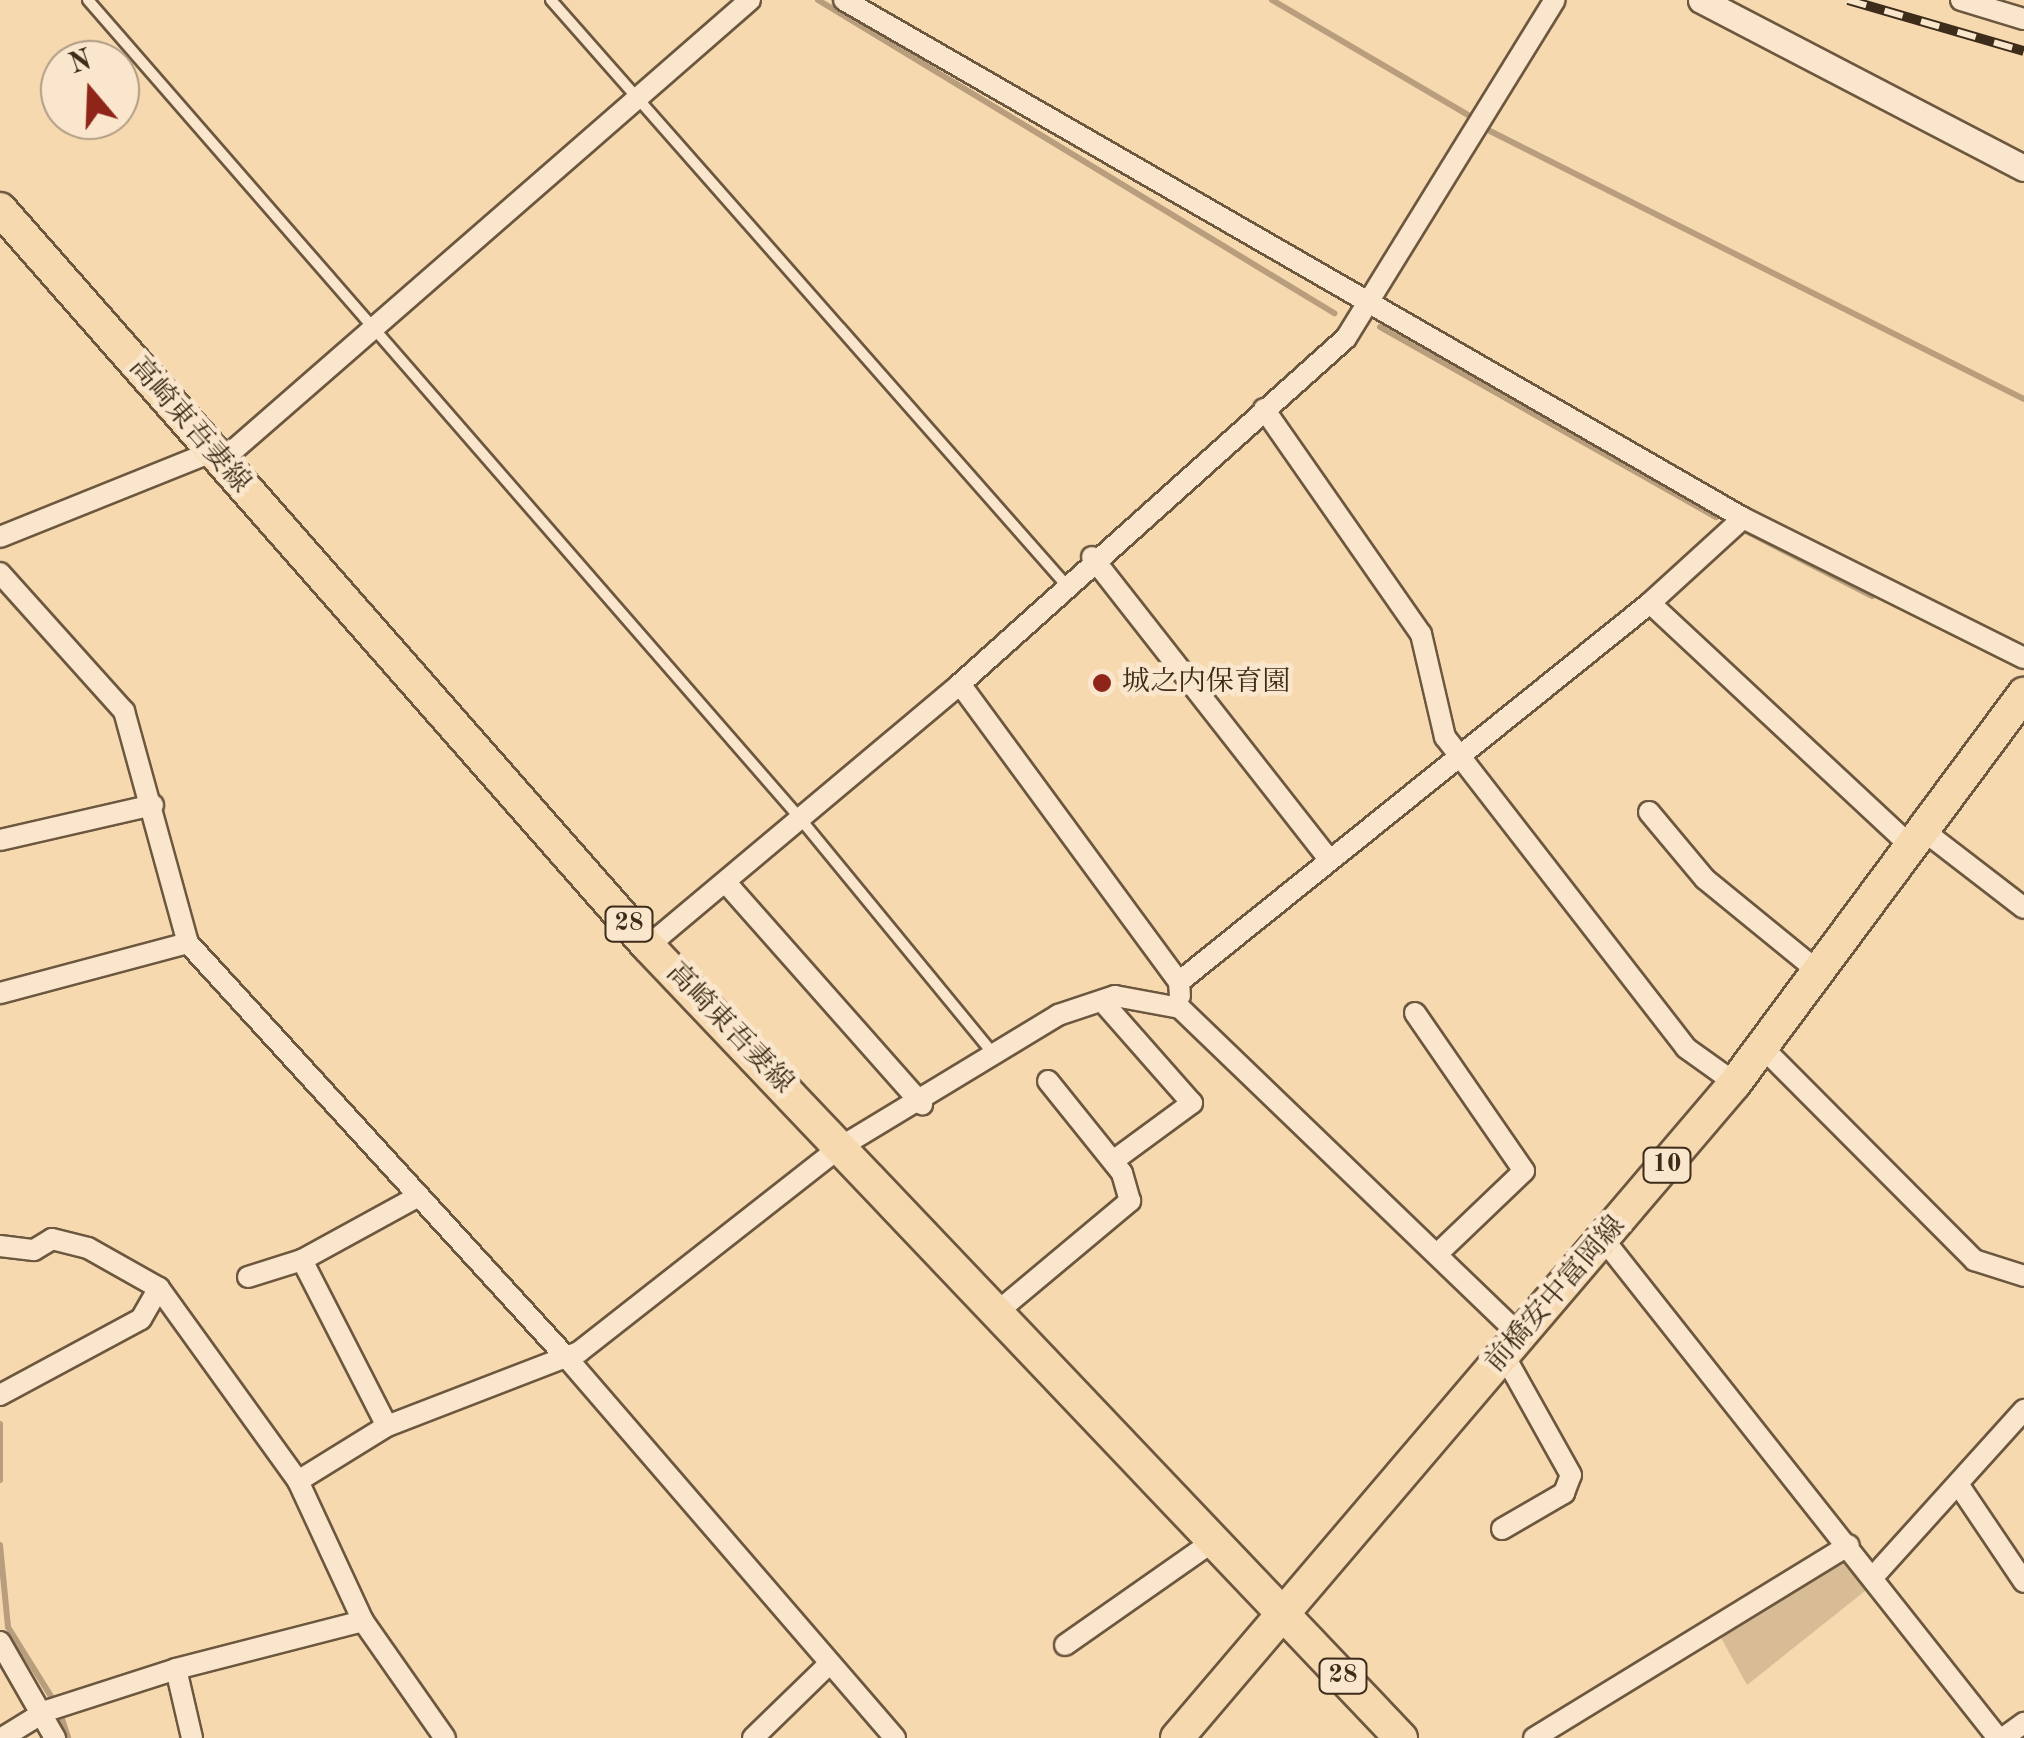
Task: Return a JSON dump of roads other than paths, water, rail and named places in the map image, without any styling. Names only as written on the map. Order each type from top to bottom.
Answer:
[{"type":"main road","name":"高崎東吾妻線","points":[[0,209],[648,946],[842,1146],[1209,1544],[1284,1614],[1402,1738]]},
{"type":"main road","name":"前橋安中富岡線","points":[[1178,1738],[1735,1083],[2024,694]]},
{"type":"street","points":[[0,536],[215,457],[375,329],[750,0]]},
{"type":"street","points":[[844,0],[1742,518],[2024,658]]},
{"type":"street","points":[[648,946],[728,885],[798,816],[960,684],[1067,586],[1092,557],[1264,409],[1372,307],[1554,0]]},
{"type":"street","points":[[1701,0],[2024,168]]},
{"type":"street","points":[[1961,0],[2024,18]]},
{"type":"street","points":[[1264,409],[1422,634],[1434,666],[1435,714],[1456,752],[1569,885],[1686,1048],[1735,1083]]},
{"type":"street","points":[[1179,982],[1326,855],[1650,603],[1742,518]]},
{"type":"street","points":[[1092,557],[1326,855]]},
{"type":"street","points":[[0,573],[124,711],[188,943],[567,1358],[895,1738]]},
{"type":"street","points":[[1650,603],[1918,838],[2024,908]]},
{"type":"street","points":[[960,684],[1179,982],[1180,1008]]},
{"type":"street","points":[[0,840],[153,805]]},
{"type":"street","points":[[1649,812],[1705,879],[1819,972]]},
{"type":"street","points":[[728,885],[922,1104]]},
{"type":"street","points":[[0,993],[188,943]]},
{"type":"street","points":[[298,1481],[388,1426],[567,1358],[842,1146],[922,1104],[992,1052],[1102,1001],[1146,996],[1180,1008],[1437,1254],[1512,1345],[1571,1475],[1564,1493],[1502,1529]]},
{"type":"street","points":[[1102,1001],[1192,1103],[1113,1161]]},
{"type":"street","points":[[1415,1013],[1524,1171],[1437,1254]]},
{"type":"street","points":[[1762,1047],[1974,1260],[2024,1276]]},
{"type":"street","points":[[996,1313],[1130,1201],[1113,1161],[1048,1081]]},
{"type":"street","points":[[248,1278],[302,1260],[419,1196]]},
{"type":"street","points":[[0,1246],[34,1250],[52,1239],[88,1248],[159,1288],[298,1481],[362,1621],[444,1738]]},
{"type":"street","points":[[1604,1240],[2000,1738],[2024,1723]]},
{"type":"street","points":[[302,1260],[388,1426]]},
{"type":"street","points":[[0,1395],[141,1319],[159,1288]]},
{"type":"street","points":[[1874,1576],[2024,1410]]},
{"type":"street","points":[[1958,1484],[2024,1582]]},
{"type":"street","points":[[1065,1645],[1209,1544]]},
{"type":"street","points":[[1534,1738],[1849,1544]]},
{"type":"street","points":[[2,1738],[46,1711],[176,1668],[362,1621]]},
{"type":"street","points":[[0,1642],[46,1711],[55,1738]]},
{"type":"street","points":[[753,1738],[830,1663]]},
{"type":"street","points":[[176,1668],[192,1738]]},
{"type":"lane","points":[[88,0],[798,816],[992,1052]]},
{"type":"lane","points":[[551,0],[640,96],[1067,586]]},
{"type":"waterway","points":[[818,0],[1334,313]]},
{"type":"waterway","points":[[1272,0],[1475,119]]},
{"type":"waterway","points":[[1490,131],[2024,399]]},
{"type":"waterway","points":[[1380,327],[1716,517]]},
{"type":"waterway","points":[[1746,531],[1872,596]]},
{"type":"waterway","points":[[0,1424],[0,1480]]},
{"type":"waterway","points":[[0,1545],[8,1627],[52,1698]]},
{"type":"waterway","points":[[62,1719],[68,1738]]},
{"type":"railway","points":[[1848,0],[2024,51]]},
{"type":"place","name":"城之内保育園","points":[[1102,683]]}]
